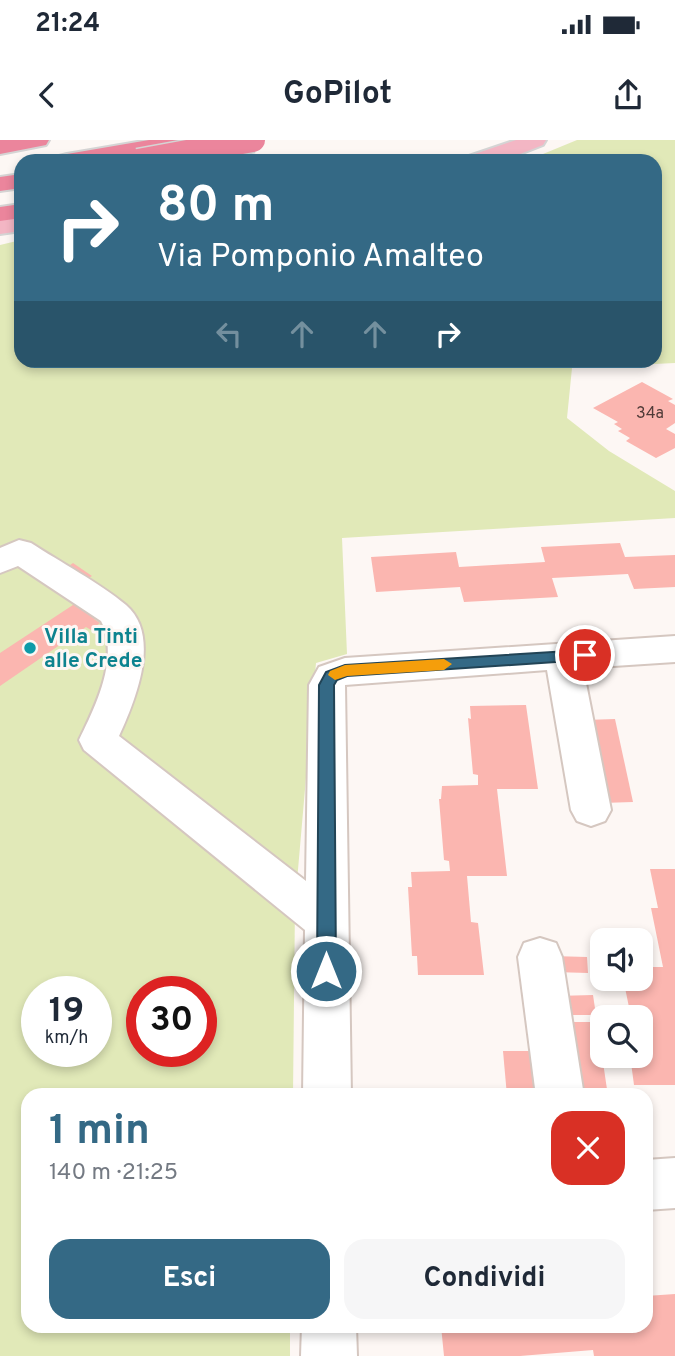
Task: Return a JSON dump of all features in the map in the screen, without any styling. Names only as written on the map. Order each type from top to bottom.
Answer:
[{"type":"highway","points":[[0,147],[38,140]]},
{"type":"highway","points":[[107,154],[186,140]]},
{"type":"highway","points":[[176,154],[253,140]]},
{"type":"main road","points":[[192,140],[195,146],[207,154]]},
{"type":"main road","points":[[486,154],[515,140]]},
{"type":"main road","points":[[496,154],[535,140]]},
{"type":"street","points":[[0,562],[19,551],[115,614],[120,621],[124,647],[122,676],[117,701],[98,740],[326,921]]},
{"type":"street","points":[[327,1088],[327,685],[332,676],[345,671],[675,649]]},
{"type":"street","points":[[563,657],[591,810]]},
{"type":"street","points":[[540,957],[558,1088]]},
{"type":"street","points":[[653,1185],[675,1183]]},
{"type":"street","points":[[329,1333],[329,1356]]},
{"type":"green space","points":[[577,140],[675,140],[675,363],[662,364],[662,154],[543,154]]},
{"type":"green space","points":[[14,242],[14,368],[572,368],[567,418],[609,451],[675,491],[675,518],[342,538],[347,654],[316,663],[295,904],[293,1088],[21,1088],[21,1333],[290,1333],[290,1356],[0,1356],[0,245]]},
{"type":"building","points":[[642,382],[673,399],[668,401],[675,405],[675,423],[666,429],[675,434],[675,448],[656,458],[626,441],[630,438],[618,431],[622,429],[614,424],[618,422],[593,408]]},
{"type":"building","points":[[620,543],[625,557],[675,555],[675,587],[634,589],[628,574],[552,578],[558,597],[464,602],[460,587],[376,592],[371,557],[456,552],[459,567],[545,562],[541,547]]},
{"type":"building","points":[[73,563],[92,576],[79,584],[60,572]]},
{"type":"building","name":"Villa Tinti alle Crede","points":[[76,603],[97,617],[94,619],[100,623],[91,630],[86,627],[0,686],[0,653]]},
{"type":"building","points":[[526,705],[538,789],[497,789],[507,876],[467,876],[471,922],[478,923],[484,975],[418,975],[417,956],[412,956],[408,887],[412,887],[411,872],[450,871],[449,861],[444,860],[439,799],[442,786],[478,785],[478,775],[473,774],[468,718],[471,719],[470,706]]},
{"type":"building","points":[[615,719],[633,802],[602,803],[585,720]]},
{"type":"building","points":[[650,869],[675,869],[675,1085],[634,1085],[632,1068],[653,1068],[653,1005],[629,1005],[626,991],[653,991],[653,967],[663,967],[651,908],[658,908]]},
{"type":"building","points":[[552,956],[587,957],[588,973],[554,972]]},
{"type":"building","points":[[593,995],[594,1005],[590,1005],[590,1015],[559,1015],[556,996]]},
{"type":"building","points":[[561,1022],[590,1022],[590,1068],[604,1068],[607,1088],[570,1088]]},
{"type":"building","points":[[503,1051],[541,1051],[546,1088],[506,1088]]},
{"type":"building","points":[[675,1294],[675,1356],[594,1356],[593,1350],[520,1356],[444,1356],[442,1333],[653,1333],[653,1296]]},
{"type":"slow traffic","points":[[335,675],[345,671],[444,664]]},
{"type":"place","name":"Villa Tinti alle Crede","points":[[30,648]]},
{"type":"route","points":[[326,971],[327,685],[332,676],[345,671],[585,655]]}]
